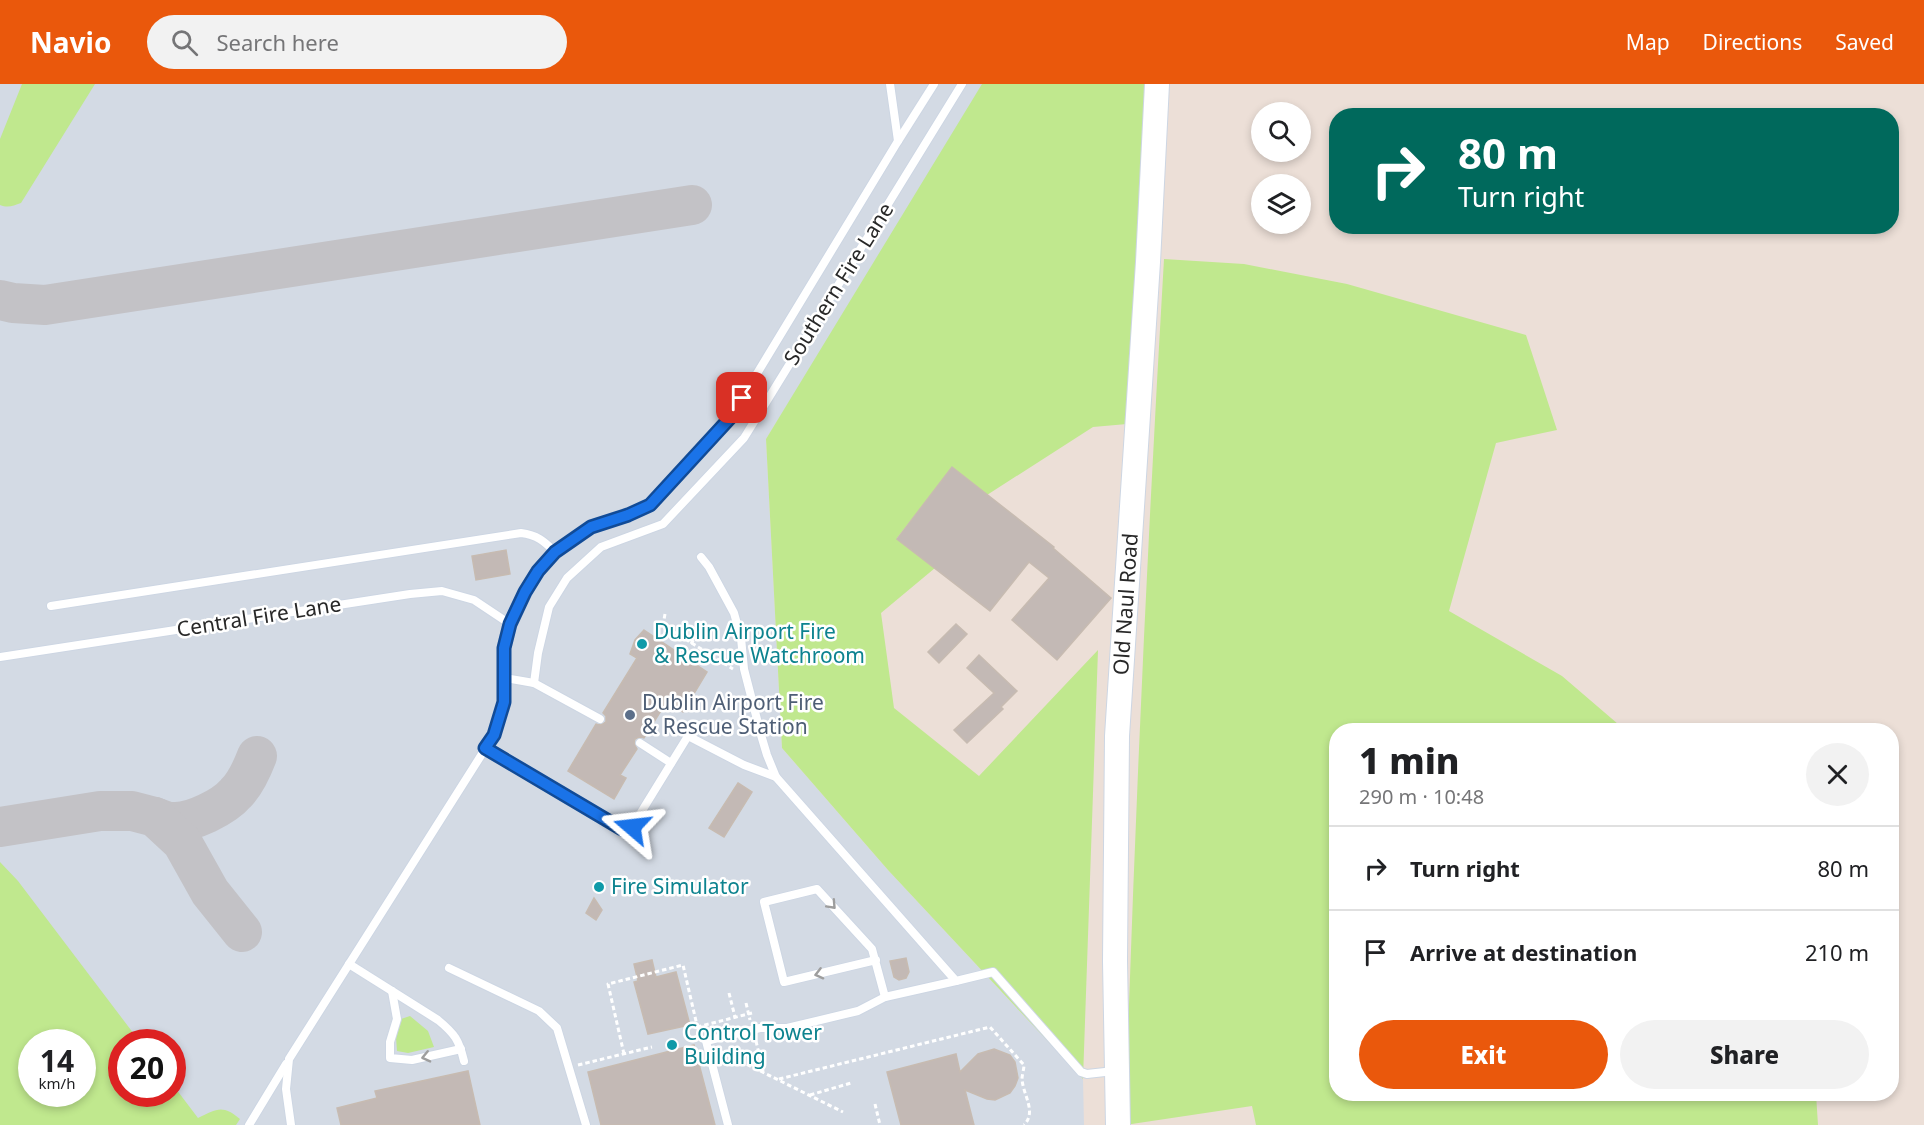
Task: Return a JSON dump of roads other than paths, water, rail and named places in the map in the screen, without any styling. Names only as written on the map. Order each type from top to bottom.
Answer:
[{"type":"main road","name":"Old Naul Road","points":[[1118,1125],[1116,1071],[1117,736],[1148,262],[1157,84]]},
{"type":"lane","points":[[890,84],[898,141]]},
{"type":"lane","points":[[249,1125],[494,735],[504,702],[504,648],[510,624],[538,571],[555,552],[591,527],[650,505],[730,418],[934,84]]},
{"type":"lane","name":"Southern Fire Lane","points":[[534,683],[538,653],[549,607],[567,578],[601,548],[663,524],[744,438],[962,84]]},
{"type":"lane","points":[[51,606],[521,533],[543,539],[555,552]]},
{"type":"lane","points":[[701,557],[709,567],[734,613],[741,638],[744,669],[767,755],[776,777],[956,981]]},
{"type":"lane","name":"Central Fire Lane","points":[[0,657],[442,591],[474,600],[510,624]]},
{"type":"lane","points":[[505,678],[534,683],[600,719]]},
{"type":"lane","points":[[485,748],[622,829],[632,827],[688,736],[744,765],[776,777]]},
{"type":"lane","points":[[640,743],[671,763]]},
{"type":"lane","points":[[876,960],[784,982],[764,902],[817,889],[872,948],[876,960],[885,997]]},
{"type":"lane","points":[[349,964],[438,1020],[457,1038],[464,1061]]},
{"type":"lane","points":[[449,968],[539,1011],[557,1028],[586,1125]]},
{"type":"lane","points":[[728,1125],[706,1041],[760,1028],[787,1028],[858,1011],[885,997],[993,972],[1081,1072],[1087,1074],[1116,1071]]},
{"type":"lane","points":[[392,991],[398,1019],[390,1042],[390,1058],[412,1060],[461,1049]]},
{"type":"lane","points":[[289,1059],[286,1089],[291,1125]]},
{"type":"place","name":"Dublin Airport Fire & Rescue Watchroom","points":[[642,644]]},
{"type":"place","name":"Dublin Airport Fire & Rescue Station","points":[[630,715]]},
{"type":"place","name":"Fire Simulator","points":[[599,887]]},
{"type":"place","name":"Control Tower Building","points":[[672,1045]]}]
